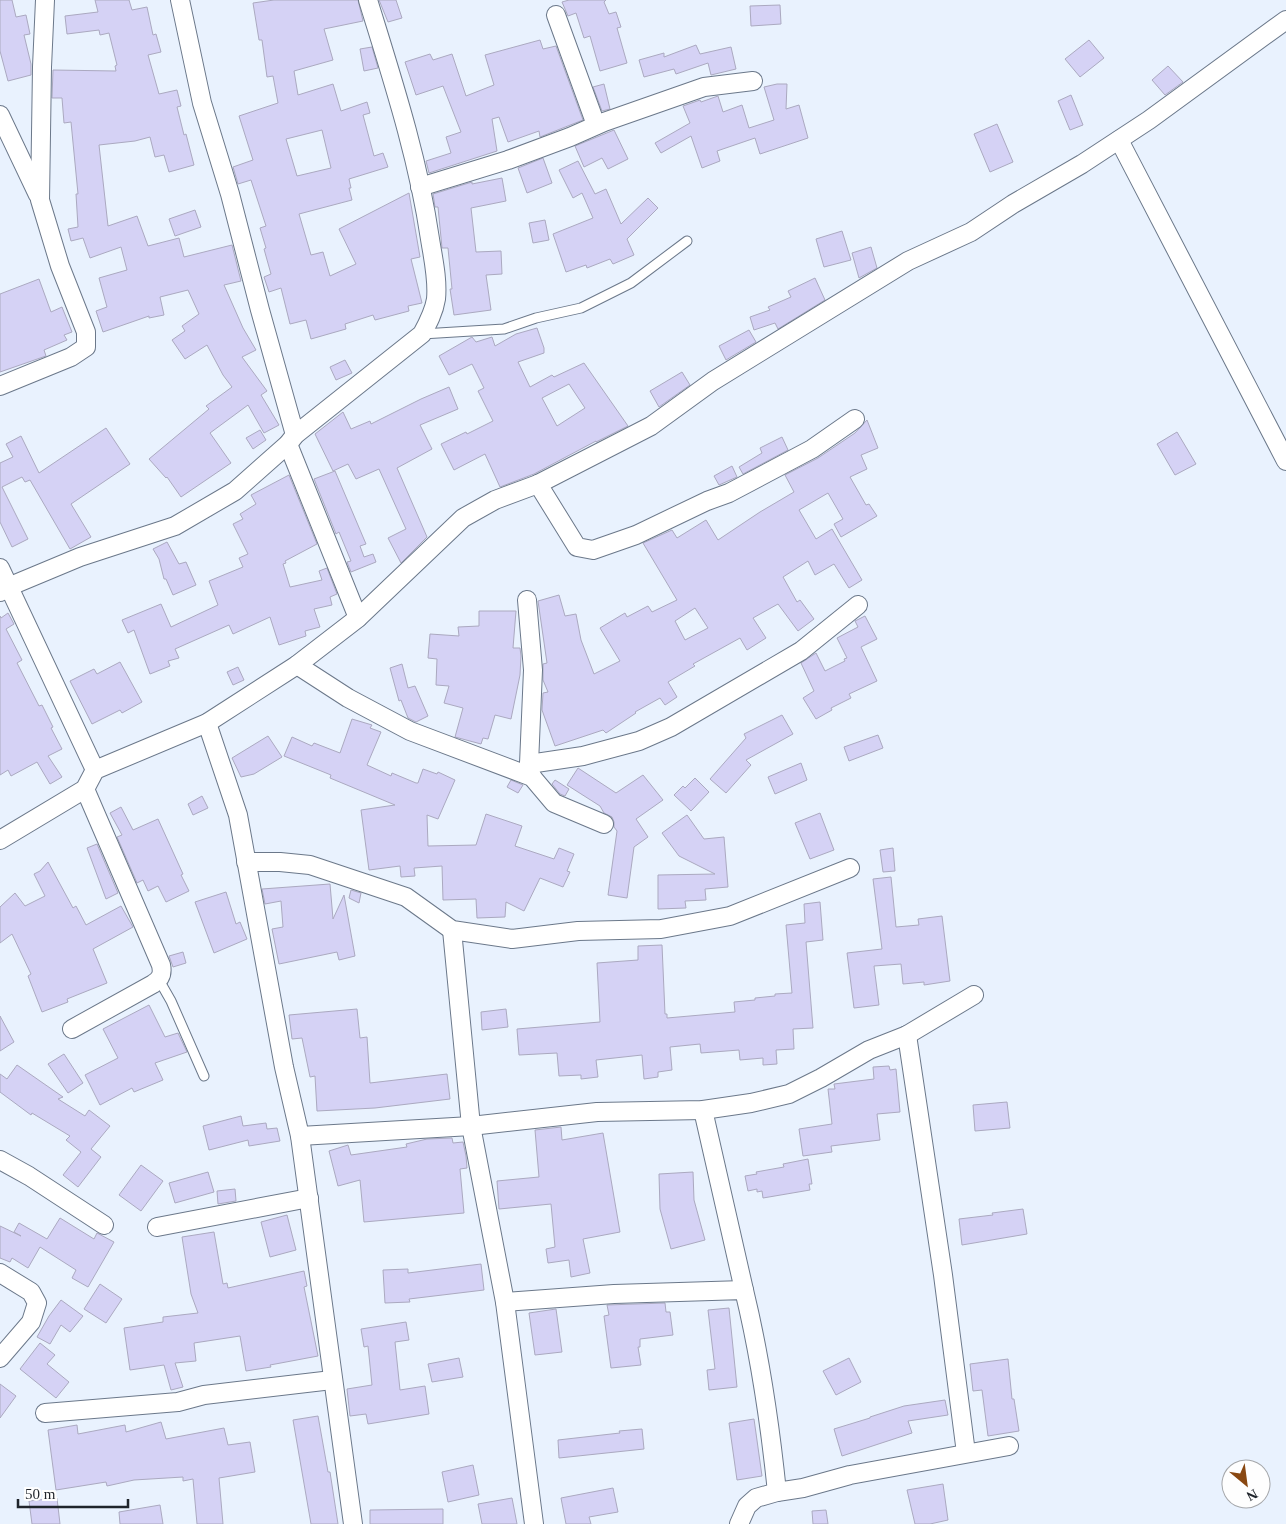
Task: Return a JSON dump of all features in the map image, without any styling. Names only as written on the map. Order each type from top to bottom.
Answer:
[{"type":"street","points":[[40,200],[42,66],[46,0]]},
{"type":"street","points":[[180,0],[202,102],[230,194],[292,440],[358,618]]},
{"type":"street","points":[[4,590],[80,557],[175,526],[235,491],[292,440],[422,334],[431,318],[436,301],[436,284],[427,218],[402,114],[368,0]]},
{"type":"street","points":[[556,15],[596,125]]},
{"type":"street","points":[[0,840],[85,789],[95,770],[206,723],[297,665],[358,618],[463,518],[495,500],[538,484],[651,426],[714,381],[908,261],[971,232],[1013,204],[1082,164],[1149,120],[1286,20]]},
{"type":"street","points":[[420,187],[508,160],[570,137],[596,125],[704,87],[753,81]]},
{"type":"street","points":[[0,115],[40,200],[60,266],[86,332],[86,347],[71,357],[0,386]]},
{"type":"street","points":[[1119,140],[1286,461]]},
{"type":"street","points":[[538,484],[577,547],[593,550],[636,535],[707,501],[729,493],[812,448],[855,419]]},
{"type":"street","points":[[0,568],[4,590],[95,770]]},
{"type":"street","points":[[527,600],[533,670],[530,771],[554,803],[604,824]]},
{"type":"street","points":[[297,665],[348,698],[410,731],[530,771],[639,741],[671,727],[801,651],[858,605]]},
{"type":"street","points":[[206,723],[238,815],[284,1067],[300,1136],[353,1524]]},
{"type":"street","points":[[72,1029],[159,980],[163,972],[162,965],[85,789]]},
{"type":"street","points":[[246,862],[310,864],[406,897],[452,930],[512,939],[578,931],[661,929],[730,916],[850,868]]},
{"type":"street","points":[[452,930],[471,1126],[505,1302],[534,1524]]},
{"type":"street","points":[[300,1136],[471,1126],[597,1112],[703,1110],[751,1103],[789,1094],[869,1050],[907,1035],[974,995]]},
{"type":"street","points":[[907,1035],[944,1275],[966,1453]]},
{"type":"street","points":[[703,1110],[756,1348],[770,1428],[777,1492]]},
{"type":"street","points":[[0,1160],[29,1176],[104,1226]]},
{"type":"street","points":[[157,1227],[309,1198]]},
{"type":"street","points":[[0,1273],[31,1292],[37,1303],[31,1322],[0,1358]]},
{"type":"street","points":[[505,1302],[614,1294],[744,1290]]},
{"type":"street","points":[[45,1412],[178,1402],[204,1395],[332,1380]]},
{"type":"street","points":[[739,1524],[746,1506],[756,1498],[850,1475],[1009,1446]]},
{"type":"lane","points":[[422,334],[504,330],[536,318],[581,308],[631,282],[687,241]]},
{"type":"lane","points":[[159,980],[171,1001],[204,1076]]},
{"type":"building","points":[[0,0],[12,0],[16,17],[26,15],[30,34],[24,35],[31,64],[31,75],[8,81],[0,51]]},
{"type":"building","points":[[95,0],[129,0],[132,10],[147,7],[153,35],[156,34],[161,52],[148,55],[159,94],[177,90],[181,106],[177,107],[194,165],[169,172],[164,155],[155,157],[150,137],[135,141],[99,145],[108,226],[137,216],[148,246],[179,238],[184,257],[232,245],[241,281],[224,285],[243,328],[256,350],[242,357],[267,391],[261,395],[279,425],[264,433],[248,405],[210,433],[231,463],[181,497],[167,477],[149,459],[209,409],[206,406],[232,387],[223,375],[207,345],[185,359],[172,340],[185,331],[182,326],[199,314],[188,290],[160,297],[164,315],[149,318],[149,316],[103,332],[96,311],[107,307],[99,278],[127,270],[121,247],[90,258],[83,238],[71,241],[68,229],[78,227],[76,194],[78,194],[71,122],[64,123],[62,98],[52,98],[53,70],[116,71],[115,66],[117,65],[109,33],[100,35],[99,30],[67,34],[65,16],[98,12]]},
{"type":"building","points":[[274,0],[358,0],[363,21],[324,29],[333,60],[294,71],[298,95],[333,84],[341,111],[367,102],[370,113],[363,115],[374,156],[383,153],[388,167],[349,179],[352,200],[299,214],[311,255],[323,252],[330,276],[356,264],[339,229],[409,193],[420,257],[411,259],[422,303],[408,306],[409,311],[375,320],[373,315],[345,324],[346,329],[311,339],[306,320],[290,324],[281,288],[269,292],[264,277],[271,274],[260,228],[266,226],[251,180],[238,184],[233,167],[253,160],[239,116],[278,103],[273,76],[267,77],[262,40],[259,40],[253,3]],"holes":[[[322,130],[331,168],[297,176],[286,139]]]},
{"type":"building","points":[[379,0],[396,0],[402,18],[388,22]]},
{"type":"building","points":[[569,0],[606,0],[604,2],[609,14],[616,12],[621,27],[617,28],[627,63],[600,71],[590,36],[584,38],[576,13],[568,16],[562,2]]},
{"type":"building","points":[[780,5],[781,24],[751,26],[750,6]]},
{"type":"building","points":[[540,40],[543,49],[556,46],[583,120],[540,137],[539,131],[508,142],[499,117],[492,119],[497,151],[429,173],[426,161],[451,153],[446,137],[461,132],[443,86],[416,95],[405,62],[430,54],[433,60],[452,54],[466,96],[494,85],[485,55]]},
{"type":"building","points":[[1089,40],[1104,58],[1080,77],[1065,59]]},
{"type":"building","points":[[696,45],[700,54],[731,47],[736,69],[711,75],[708,63],[676,74],[674,69],[644,77],[639,60],[664,53],[664,57]]},
{"type":"building","points":[[372,47],[378,68],[364,71],[360,49]]},
{"type":"building","points":[[1168,66],[1183,82],[1165,95],[1152,80]]},
{"type":"building","points":[[604,84],[610,109],[602,111],[593,87]]},
{"type":"building","points":[[787,84],[786,109],[799,105],[808,138],[760,154],[755,138],[717,151],[720,161],[702,168],[691,136],[661,153],[655,143],[690,123],[683,106],[718,96],[723,112],[742,105],[749,128],[774,120],[764,87]]},
{"type":"building","points":[[1071,95],[1083,125],[1070,130],[1058,101]]},
{"type":"building","points":[[997,124],[1013,162],[990,172],[974,134]]},
{"type":"building","points":[[614,130],[628,159],[608,169],[602,158],[584,167],[575,146]]},
{"type":"building","points":[[543,158],[552,183],[527,193],[518,168]]},
{"type":"building","points":[[578,161],[595,194],[606,189],[621,224],[648,198],[658,208],[627,239],[634,255],[613,264],[610,259],[587,268],[586,265],[566,272],[553,234],[593,218],[582,193],[573,198],[559,170]]},
{"type":"building","points":[[502,178],[506,201],[471,208],[476,252],[501,251],[502,274],[486,275],[491,310],[454,315],[450,289],[452,289],[448,248],[442,248],[438,207],[435,207],[433,194],[472,182],[472,184]]},
{"type":"building","points":[[195,210],[201,227],[175,236],[169,219]]},
{"type":"building","points":[[545,220],[549,240],[533,243],[529,223]]},
{"type":"building","points":[[842,231],[851,260],[824,267],[816,239]]},
{"type":"building","points":[[871,247],[877,268],[859,278],[852,253]]},
{"type":"building","points":[[815,278],[825,300],[778,329],[775,323],[754,330],[750,317],[770,310],[768,307],[791,297],[788,291]]},
{"type":"building","points":[[39,279],[51,312],[62,307],[72,332],[64,335],[67,340],[44,350],[46,356],[0,372],[0,294]]},
{"type":"building","points":[[537,328],[544,348],[544,353],[518,362],[530,387],[552,375],[554,377],[584,363],[628,426],[534,474],[500,487],[485,454],[454,470],[441,444],[493,421],[478,391],[484,388],[472,364],[449,375],[439,356],[472,337],[476,342],[492,337],[495,346],[516,334]],"holes":[[[569,384],[585,408],[557,426],[542,398]]]},
{"type":"building","points":[[749,330],[756,342],[726,360],[719,346]]},
{"type":"building","points":[[345,360],[352,373],[336,380],[330,367]]},
{"type":"building","points":[[682,372],[690,385],[659,407],[650,391]]},
{"type":"building","points":[[449,387],[458,409],[420,425],[432,449],[397,468],[427,537],[401,563],[388,538],[406,529],[379,469],[356,479],[348,464],[333,471],[315,434],[343,412],[351,429],[370,421],[371,424]]},
{"type":"building","points":[[867,420],[878,448],[861,455],[867,469],[850,477],[866,505],[869,504],[877,516],[841,537],[834,524],[843,519],[828,493],[799,510],[816,539],[832,529],[862,580],[849,588],[834,564],[815,575],[808,561],[783,577],[797,602],[800,600],[814,619],[798,631],[778,604],[753,618],[766,638],[747,650],[740,638],[693,664],[695,666],[668,682],[677,697],[665,705],[660,698],[635,712],[606,733],[603,730],[555,746],[542,710],[543,693],[548,692],[543,680],[543,664],[547,663],[538,601],[559,595],[565,616],[576,614],[581,640],[594,674],[620,661],[600,628],[625,613],[627,617],[648,606],[652,612],[677,600],[643,543],[672,530],[677,538],[706,520],[718,540],[794,492],[785,475],[818,458],[855,433]],"holes":[[[695,608],[708,628],[685,640],[675,621]]]},
{"type":"building","points":[[106,428],[130,464],[71,504],[91,537],[70,549],[30,480],[25,482],[22,477],[2,487],[28,539],[12,547],[0,522],[0,463],[13,457],[6,444],[21,436],[39,473]]},
{"type":"building","points":[[260,430],[266,440],[253,449],[246,438]]},
{"type":"building","points":[[1177,432],[1196,464],[1175,475],[1157,444]]},
{"type":"building","points":[[782,437],[788,450],[743,474],[739,467],[762,453],[760,448]]},
{"type":"building","points":[[732,466],[737,477],[719,485],[714,476]]},
{"type":"building","points":[[335,471],[366,544],[360,546],[364,557],[373,554],[376,562],[351,572],[347,562],[351,561],[339,532],[336,534],[314,479]]},
{"type":"building","points":[[289,475],[317,544],[285,561],[286,563],[283,564],[290,587],[322,580],[319,571],[327,568],[337,594],[330,597],[332,605],[314,609],[320,627],[305,631],[306,636],[279,645],[270,617],[233,634],[229,625],[175,649],[179,658],[168,661],[170,666],[150,674],[134,630],[128,633],[122,620],[161,604],[171,627],[218,605],[209,581],[243,567],[239,558],[248,554],[233,524],[243,519],[240,514],[256,504],[251,495]]},
{"type":"building","points":[[167,542],[179,564],[186,562],[196,585],[173,595],[166,579],[164,579],[159,559],[153,549]]},
{"type":"building","points":[[479,611],[516,611],[513,648],[520,648],[521,656],[520,675],[511,719],[495,715],[488,739],[483,738],[481,744],[455,737],[463,708],[444,703],[449,686],[436,685],[437,659],[428,658],[430,634],[459,636],[458,627],[479,626]]},
{"type":"building","points":[[8,613],[14,624],[6,629],[22,660],[17,663],[39,706],[42,705],[62,749],[48,756],[62,777],[50,784],[37,762],[11,776],[8,770],[0,775],[0,616],[1,618]]},
{"type":"building","points":[[865,616],[877,639],[861,647],[877,681],[849,694],[851,698],[831,708],[832,710],[816,719],[803,698],[814,691],[801,663],[816,653],[825,671],[845,661],[844,659],[847,658],[837,638],[858,627],[855,621]]},
{"type":"building","points":[[120,662],[142,702],[122,713],[120,710],[92,724],[70,681],[94,669],[97,674]]},
{"type":"building","points":[[402,664],[408,688],[415,686],[428,716],[416,722],[408,718],[401,700],[399,701],[390,668]]},
{"type":"building","points":[[238,667],[244,680],[233,685],[227,672]]},
{"type":"building","points":[[782,715],[793,734],[746,760],[751,765],[726,793],[710,779],[746,738],[744,734]]},
{"type":"building","points":[[352,719],[372,725],[370,728],[381,732],[367,765],[391,776],[392,773],[416,783],[418,783],[423,769],[437,774],[438,772],[455,780],[438,819],[427,815],[428,846],[476,845],[486,814],[522,826],[515,846],[554,859],[559,848],[574,854],[567,871],[570,872],[563,887],[540,878],[524,911],[506,902],[505,917],[477,918],[476,899],[443,900],[442,866],[414,868],[415,876],[401,877],[400,866],[369,870],[361,810],[395,805],[330,778],[331,775],[284,756],[292,737],[312,746],[314,743],[340,753]]},
{"type":"building","points":[[878,735],[883,748],[849,761],[844,747]]},
{"type":"building","points":[[268,736],[282,757],[254,774],[241,777],[232,758]]},
{"type":"building","points":[[801,763],[807,780],[775,794],[768,777]]},
{"type":"building","points":[[578,768],[616,793],[643,775],[663,800],[636,819],[648,837],[634,847],[627,898],[608,895],[617,831],[612,817],[604,813],[600,806],[567,785]]},
{"type":"building","points":[[695,778],[709,792],[691,811],[674,795]]},
{"type":"building","points":[[511,780],[523,785],[518,793],[507,787]]},
{"type":"building","points":[[555,780],[569,789],[565,796],[560,794],[552,784]]},
{"type":"building","points":[[202,796],[208,808],[193,815],[188,804]]},
{"type":"building","points":[[121,807],[133,830],[158,819],[189,891],[166,902],[158,886],[148,891],[143,880],[137,883],[117,837],[122,835],[110,813]]},
{"type":"building","points":[[820,813],[834,850],[810,859],[795,823]]},
{"type":"building","points":[[687,815],[704,839],[724,837],[728,887],[705,889],[706,900],[685,901],[686,908],[658,909],[658,875],[715,874],[679,856],[662,833]]},
{"type":"building","points":[[97,844],[118,893],[106,899],[87,848]]},
{"type":"building","points":[[893,848],[895,871],[883,872],[880,850]]},
{"type":"building","points":[[48,862],[73,908],[76,906],[86,925],[121,906],[133,927],[93,949],[107,983],[67,999],[68,1002],[42,1012],[28,976],[31,974],[12,934],[0,943],[0,907],[15,893],[25,906],[45,896],[34,874],[40,871]]},
{"type":"building","points":[[891,877],[896,927],[919,925],[918,919],[942,916],[950,981],[924,985],[924,982],[903,984],[901,964],[874,966],[879,1005],[854,1008],[847,953],[882,949],[873,879]]},
{"type":"building","points":[[330,884],[333,919],[344,895],[355,956],[339,960],[337,952],[279,964],[272,929],[283,927],[281,901],[265,904],[262,889]]},
{"type":"building","points":[[351,890],[361,893],[359,903],[349,898]]},
{"type":"building","points":[[226,892],[236,924],[240,922],[247,939],[214,953],[195,902]]},
{"type":"building","points":[[820,902],[823,940],[806,942],[813,1028],[793,1029],[794,1049],[776,1050],[777,1064],[763,1065],[763,1058],[740,1060],[739,1050],[701,1053],[700,1044],[670,1047],[672,1070],[658,1072],[658,1077],[644,1079],[642,1055],[596,1060],[598,1077],[581,1079],[581,1075],[559,1076],[557,1053],[519,1055],[517,1029],[600,1022],[597,963],[638,960],[638,946],[662,945],[665,1014],[667,1014],[667,1018],[735,1012],[734,1002],[755,1000],[755,998],[775,996],[775,994],[792,993],[786,925],[805,923],[804,904]]},
{"type":"building","points":[[183,952],[186,963],[173,967],[169,956]]},
{"type":"building","points":[[149,1005],[165,1037],[178,1033],[187,1052],[155,1063],[163,1080],[134,1092],[132,1088],[100,1105],[85,1075],[118,1058],[103,1029]]},
{"type":"building","points":[[357,1009],[360,1038],[367,1037],[370,1083],[447,1074],[450,1099],[375,1108],[317,1111],[315,1076],[310,1077],[302,1038],[292,1039],[289,1015]]},
{"type":"building","points":[[506,1009],[508,1027],[482,1030],[481,1012]]},
{"type":"building","points":[[0,1016],[14,1042],[0,1051]]},
{"type":"building","points":[[64,1054],[83,1083],[68,1093],[48,1064]]},
{"type":"building","points":[[17,1065],[63,1097],[58,1099],[85,1116],[89,1110],[110,1126],[91,1149],[101,1157],[78,1187],[63,1175],[81,1152],[66,1140],[70,1136],[32,1113],[31,1115],[0,1092],[0,1074],[7,1079]]},
{"type":"building","points":[[889,1066],[890,1070],[896,1069],[900,1112],[877,1114],[880,1140],[831,1146],[832,1152],[803,1156],[799,1129],[832,1124],[828,1089],[835,1089],[834,1084],[874,1079],[873,1067]]},
{"type":"building","points":[[1007,1102],[1010,1128],[975,1131],[973,1105]]},
{"type":"building","points":[[241,1116],[243,1126],[266,1123],[267,1129],[277,1128],[280,1141],[249,1146],[248,1140],[209,1150],[203,1126]]},
{"type":"building","points":[[561,1127],[562,1140],[603,1133],[620,1232],[583,1239],[590,1273],[571,1277],[569,1260],[548,1263],[546,1249],[555,1247],[551,1204],[499,1209],[497,1181],[539,1177],[535,1130]]},
{"type":"building","points":[[452,1138],[453,1143],[463,1142],[466,1156],[467,1168],[460,1169],[464,1213],[364,1222],[360,1180],[338,1186],[329,1151],[348,1145],[351,1155],[407,1147],[406,1144],[427,1139]]},
{"type":"building","points":[[808,1159],[812,1184],[809,1184],[810,1190],[763,1198],[762,1191],[757,1192],[757,1189],[748,1191],[745,1176],[784,1167],[783,1164]]},
{"type":"building","points":[[141,1165],[163,1181],[141,1211],[119,1195]]},
{"type":"building","points":[[208,1172],[214,1192],[175,1203],[169,1183]]},
{"type":"building","points":[[693,1172],[694,1200],[705,1240],[671,1249],[660,1209],[659,1174]]},
{"type":"building","points":[[235,1189],[236,1201],[218,1204],[217,1191]]},
{"type":"building","points":[[1023,1209],[1027,1234],[962,1245],[959,1219]]},
{"type":"building","points":[[287,1215],[296,1250],[270,1257],[261,1222]]},
{"type":"building","points":[[60,1218],[94,1239],[97,1233],[114,1242],[88,1287],[72,1278],[76,1270],[40,1247],[28,1268],[12,1258],[10,1262],[0,1258],[0,1226],[21,1236],[14,1232],[19,1223],[47,1239]]},
{"type":"building","points":[[214,1232],[223,1284],[227,1283],[228,1288],[304,1271],[307,1286],[304,1287],[318,1356],[246,1371],[240,1336],[194,1343],[196,1361],[175,1363],[183,1387],[171,1390],[164,1365],[130,1370],[124,1328],[163,1322],[163,1317],[198,1313],[191,1294],[182,1237]]},
{"type":"building","points":[[481,1264],[484,1290],[409,1299],[410,1302],[385,1303],[383,1270],[408,1269],[408,1273]]},
{"type":"building","points":[[100,1284],[122,1299],[106,1323],[84,1309]]},
{"type":"building","points":[[61,1300],[83,1316],[70,1332],[61,1325],[50,1344],[37,1337]]},
{"type":"building","points":[[665,1303],[666,1312],[670,1312],[673,1335],[640,1339],[640,1347],[638,1347],[641,1365],[611,1368],[604,1316],[609,1315],[607,1305]]},
{"type":"building","points":[[729,1308],[737,1387],[709,1390],[707,1370],[715,1369],[708,1310]]},
{"type":"building","points":[[556,1309],[562,1352],[535,1355],[529,1313]]},
{"type":"building","points":[[406,1322],[409,1340],[395,1342],[400,1390],[425,1386],[429,1414],[368,1424],[366,1414],[350,1416],[347,1389],[372,1385],[368,1346],[364,1347],[361,1329]]},
{"type":"building","points":[[40,1343],[55,1355],[47,1364],[69,1382],[56,1398],[20,1369]]},
{"type":"building","points":[[459,1358],[463,1377],[432,1382],[428,1364]]},
{"type":"building","points":[[849,1358],[861,1382],[836,1395],[823,1371]]},
{"type":"building","points":[[1008,1359],[1012,1399],[1014,1399],[1019,1431],[988,1436],[982,1390],[973,1391],[970,1364]]},
{"type":"building","points":[[0,1384],[16,1396],[0,1418]]},
{"type":"building","points":[[945,1400],[948,1415],[908,1421],[912,1433],[842,1456],[834,1429],[904,1406]]},
{"type":"building","points":[[318,1416],[328,1472],[330,1472],[338,1524],[311,1524],[293,1420]]},
{"type":"building","points":[[754,1419],[762,1476],[737,1480],[729,1423]]},
{"type":"building","points":[[161,1422],[166,1439],[224,1428],[228,1445],[250,1442],[255,1472],[219,1478],[223,1524],[197,1524],[193,1479],[183,1481],[183,1477],[134,1480],[107,1486],[106,1482],[56,1490],[48,1430],[77,1425],[78,1434],[125,1425],[126,1432]]},
{"type":"building","points":[[642,1429],[644,1449],[559,1458],[558,1440]]},
{"type":"building","points":[[473,1465],[479,1495],[448,1502],[442,1472]]},
{"type":"building","points":[[943,1484],[948,1520],[930,1524],[915,1524],[907,1490]]},
{"type":"building","points":[[613,1488],[618,1512],[589,1517],[591,1524],[566,1524],[561,1498]]},
{"type":"building","points":[[57,1498],[60,1524],[32,1524],[29,1501]]},
{"type":"building","points":[[512,1498],[517,1524],[482,1524],[478,1504]]},
{"type":"building","points":[[160,1505],[163,1524],[120,1524],[119,1512]]},
{"type":"building","points":[[443,1509],[443,1524],[370,1524],[370,1510]]},
{"type":"building","points":[[826,1510],[828,1524],[813,1524],[812,1511]]}]
